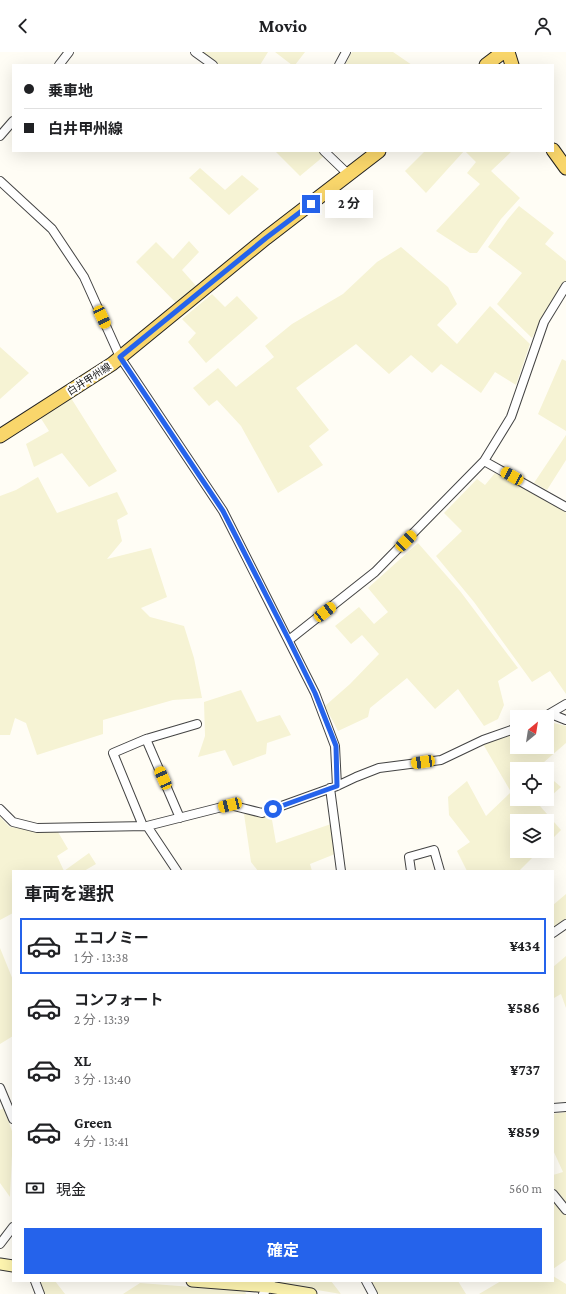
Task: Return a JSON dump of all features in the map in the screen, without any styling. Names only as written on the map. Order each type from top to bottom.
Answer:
[{"type":"main road","points":[[487,64],[503,52]]},
{"type":"main road","points":[[508,52],[512,64]]},
{"type":"main road","points":[[554,151],[566,168]]},
{"type":"main road","name":"白井甲州線","points":[[0,436],[120,357],[266,238],[378,152]]},
{"type":"street","points":[[60,64],[69,52]]},
{"type":"street","points":[[194,52],[212,64]]},
{"type":"street","points":[[340,64],[346,52]]},
{"type":"street","points":[[0,136],[12,122]]},
{"type":"street","points":[[325,152],[349,175]]},
{"type":"street","points":[[0,181],[52,228],[84,277],[120,357],[223,511],[289,640],[315,693],[336,746],[334,787],[341,870]]},
{"type":"street","points":[[289,640],[375,572],[484,461],[511,418],[544,322],[566,286]]},
{"type":"street","points":[[484,461],[566,507]]},
{"type":"street","points":[[554,712],[566,704]]},
{"type":"street","points":[[554,717],[566,720]]},
{"type":"street","points":[[177,870],[145,826],[113,753],[146,739],[197,724]]},
{"type":"street","points":[[0,809],[13,822],[38,828],[145,826],[230,805],[262,814],[334,787],[356,776],[379,768],[442,760],[483,740],[510,730]]},
{"type":"street","points":[[146,739],[180,818]]},
{"type":"street","points":[[411,870],[409,857],[434,850],[440,870]]},
{"type":"street","points":[[554,933],[566,924]]},
{"type":"street","points":[[0,1088],[12,1117]]},
{"type":"street","points":[[554,1108],[566,1107]]},
{"type":"street","points":[[554,1195],[566,1210]]},
{"type":"street","points":[[0,1244],[12,1228]]},
{"type":"street","points":[[0,1264],[12,1266]]},
{"type":"street","points":[[35,1282],[40,1294]]},
{"type":"street","points":[[205,1282],[268,1287],[311,1294]]},
{"type":"street","points":[[367,1282],[373,1294]]},
{"type":"shaded area","points":[[199,52],[268,52],[261,64],[217,64]]},
{"type":"shaded area","points":[[275,52],[305,52],[296,64],[291,64]]},
{"type":"shaded area","points":[[352,52],[393,52],[411,64],[346,64]]},
{"type":"shaded area","points":[[276,152],[320,152],[324,156],[300,176]]},
{"type":"shaded area","points":[[424,152],[463,152],[426,193],[405,171]]},
{"type":"shaded area","points":[[466,152],[511,152],[491,171],[520,198],[501,219],[477,253],[470,253],[436,231],[480,184],[467,173],[476,162]]},
{"type":"shaded area","points":[[200,168],[225,190],[242,175],[259,189],[229,215],[189,178]]},
{"type":"shaded area","points":[[519,206],[554,233],[545,244],[566,261],[566,282],[548,308],[532,338],[497,304],[522,273],[488,247]]},
{"type":"shaded area","points":[[189,241],[199,252],[182,270],[198,288],[178,305],[136,262],[156,242],[173,259]]},
{"type":"shaded area","points":[[401,247],[448,287],[457,304],[437,325],[457,344],[490,306],[530,344],[516,385],[495,372],[481,393],[441,364],[432,373],[411,355],[389,374],[356,344],[296,388],[329,430],[309,446],[323,465],[278,493],[241,426],[217,400],[209,406],[193,388],[218,368],[236,387],[274,357],[265,346],[292,324],[343,294],[377,262]]},
{"type":"shaded area","points":[[212,294],[225,307],[237,296],[258,318],[206,363],[188,342],[196,333],[182,319]]},
{"type":"shaded area","points":[[0,347],[29,373],[0,399]]},
{"type":"shaded area","points":[[562,359],[566,361],[566,431],[538,414]]},
{"type":"shaded area","points":[[71,398],[117,471],[89,487],[62,453],[34,467],[26,444],[49,431],[40,417]]},
{"type":"shaded area","points":[[566,435],[566,460],[547,490],[534,483]]},
{"type":"shaded area","points":[[495,473],[566,512],[566,694],[550,671],[532,682],[474,602],[436,556],[462,531],[444,513],[477,479],[485,485]]},
{"type":"shaded area","points":[[38,477],[57,513],[117,492],[128,514],[117,520],[122,541],[107,559],[151,548],[167,597],[141,608],[150,617],[184,626],[194,658],[202,698],[173,700],[103,720],[103,734],[37,755],[26,723],[15,718],[10,735],[0,735],[0,496],[16,490]]},
{"type":"shaded area","points":[[418,543],[460,591],[518,668],[498,681],[504,705],[498,719],[484,726],[458,689],[435,709],[407,678],[370,708],[368,717],[338,731],[325,706],[350,684],[379,654],[362,635],[351,644],[335,626],[359,607],[374,624],[388,612],[368,588]]},
{"type":"shaded area","points":[[241,690],[257,722],[280,715],[291,735],[267,743],[266,754],[233,766],[225,750],[198,757],[205,736],[204,702]]},
{"type":"shaded area","points":[[554,723],[566,726],[566,743],[554,753]]},
{"type":"shaded area","points":[[510,735],[510,754],[553,754],[544,762],[510,762],[510,790],[483,744]]},
{"type":"shaded area","points":[[467,781],[486,816],[510,793],[510,806],[540,806],[547,814],[510,814],[510,858],[532,858],[520,870],[466,870],[457,851],[470,842],[449,815],[448,797]]},
{"type":"shaded area","points":[[554,781],[561,787],[554,793]]},
{"type":"shaded area","points":[[244,814],[271,814],[276,843],[331,824],[335,854],[310,864],[312,870],[257,870],[251,862]]},
{"type":"shaded area","points":[[0,817],[10,827],[58,832],[68,849],[57,856],[64,870],[12,870],[12,914],[0,920]]},
{"type":"shaded area","points":[[554,822],[561,830],[554,837]]},
{"type":"shaded area","points":[[89,853],[96,864],[86,870],[65,870]]},
{"type":"shaded area","points":[[566,894],[566,921],[554,928],[554,904]]},
{"type":"shaded area","points":[[0,948],[12,978],[12,1037],[0,1044]]},
{"type":"shaded area","points":[[566,956],[566,1008],[561,994],[554,998],[554,966]]},
{"type":"shaded area","points":[[4,1108],[12,1131],[10,1197],[0,1183],[0,1110]]},
{"type":"shaded area","points":[[566,1112],[566,1202],[554,1188],[554,1175],[563,1172],[554,1152],[554,1114]]},
{"type":"shaded area","points":[[554,1199],[566,1213],[566,1260],[554,1268]]},
{"type":"shaded area","points":[[554,1277],[566,1284],[566,1294],[479,1294],[499,1282],[554,1282]]},
{"type":"shaded area","points":[[56,1282],[65,1294],[44,1294],[39,1283]]},
{"type":"shaded area","points":[[332,1282],[341,1294],[275,1283]]},
{"type":"shaded area","points":[[369,1282],[459,1282],[466,1294],[376,1294]]},
{"type":"shaded area","points":[[140,1283],[245,1291],[246,1294],[123,1294]]},
{"type":"route","points":[[273,809],[337,786],[336,746],[315,693],[223,511],[120,357],[144,339],[266,238],[311,204]]}]
